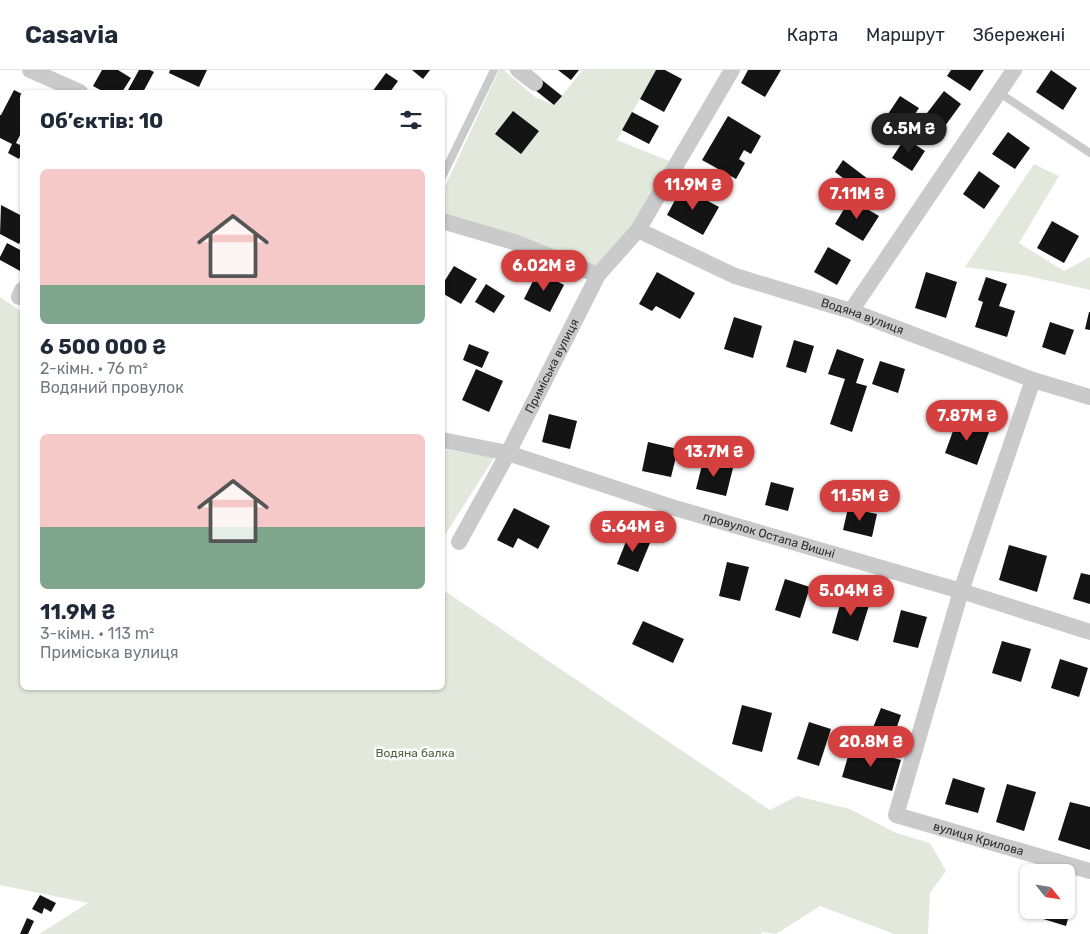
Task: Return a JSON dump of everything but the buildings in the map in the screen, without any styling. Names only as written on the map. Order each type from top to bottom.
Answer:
[{"type":"street","points":[[30,70],[75,90]]},
{"type":"street","points":[[518,70],[535,83]]},
{"type":"street","name":"Приміська вулиця","points":[[459,542],[508,453],[598,275],[638,230],[732,70]]},
{"type":"street","points":[[852,311],[1014,70]]},
{"type":"street","points":[[445,222],[514,242],[598,275]]},
{"type":"street","name":"Водяна вулиця","points":[[638,230],[735,276],[852,311],[1033,380],[1090,397]]},
{"type":"street","points":[[961,591],[1033,380]]},
{"type":"street","name":"провулок Остапа Вишні","points":[[445,441],[508,453],[675,508],[961,591],[1090,632]]},
{"type":"street","name":"вулиця Крилова","points":[[961,591],[896,815],[1090,871]]},
{"type":"lane","points":[[445,171],[494,70]]},
{"type":"lane","points":[[998,92],[1090,153]]},
{"type":"green space","points":[[499,70],[504,70],[535,97],[554,105],[583,70],[656,70],[617,140],[669,161],[634,226],[594,269],[445,216],[445,187]]},
{"type":"green space","points":[[1034,164],[1059,176],[1019,243],[1064,271],[1090,257],[1090,290],[1023,275],[965,267]]},
{"type":"green space","name":"Водяна балка","points":[[0,297],[20,311],[20,690],[445,690],[445,591],[770,810],[797,796],[850,809],[896,833],[930,843],[946,871],[930,893],[928,934],[894,934],[820,906],[776,934],[762,932],[761,934],[39,934],[88,903],[0,885]]},
{"type":"green space","points":[[445,449],[494,458],[445,535]]}]
